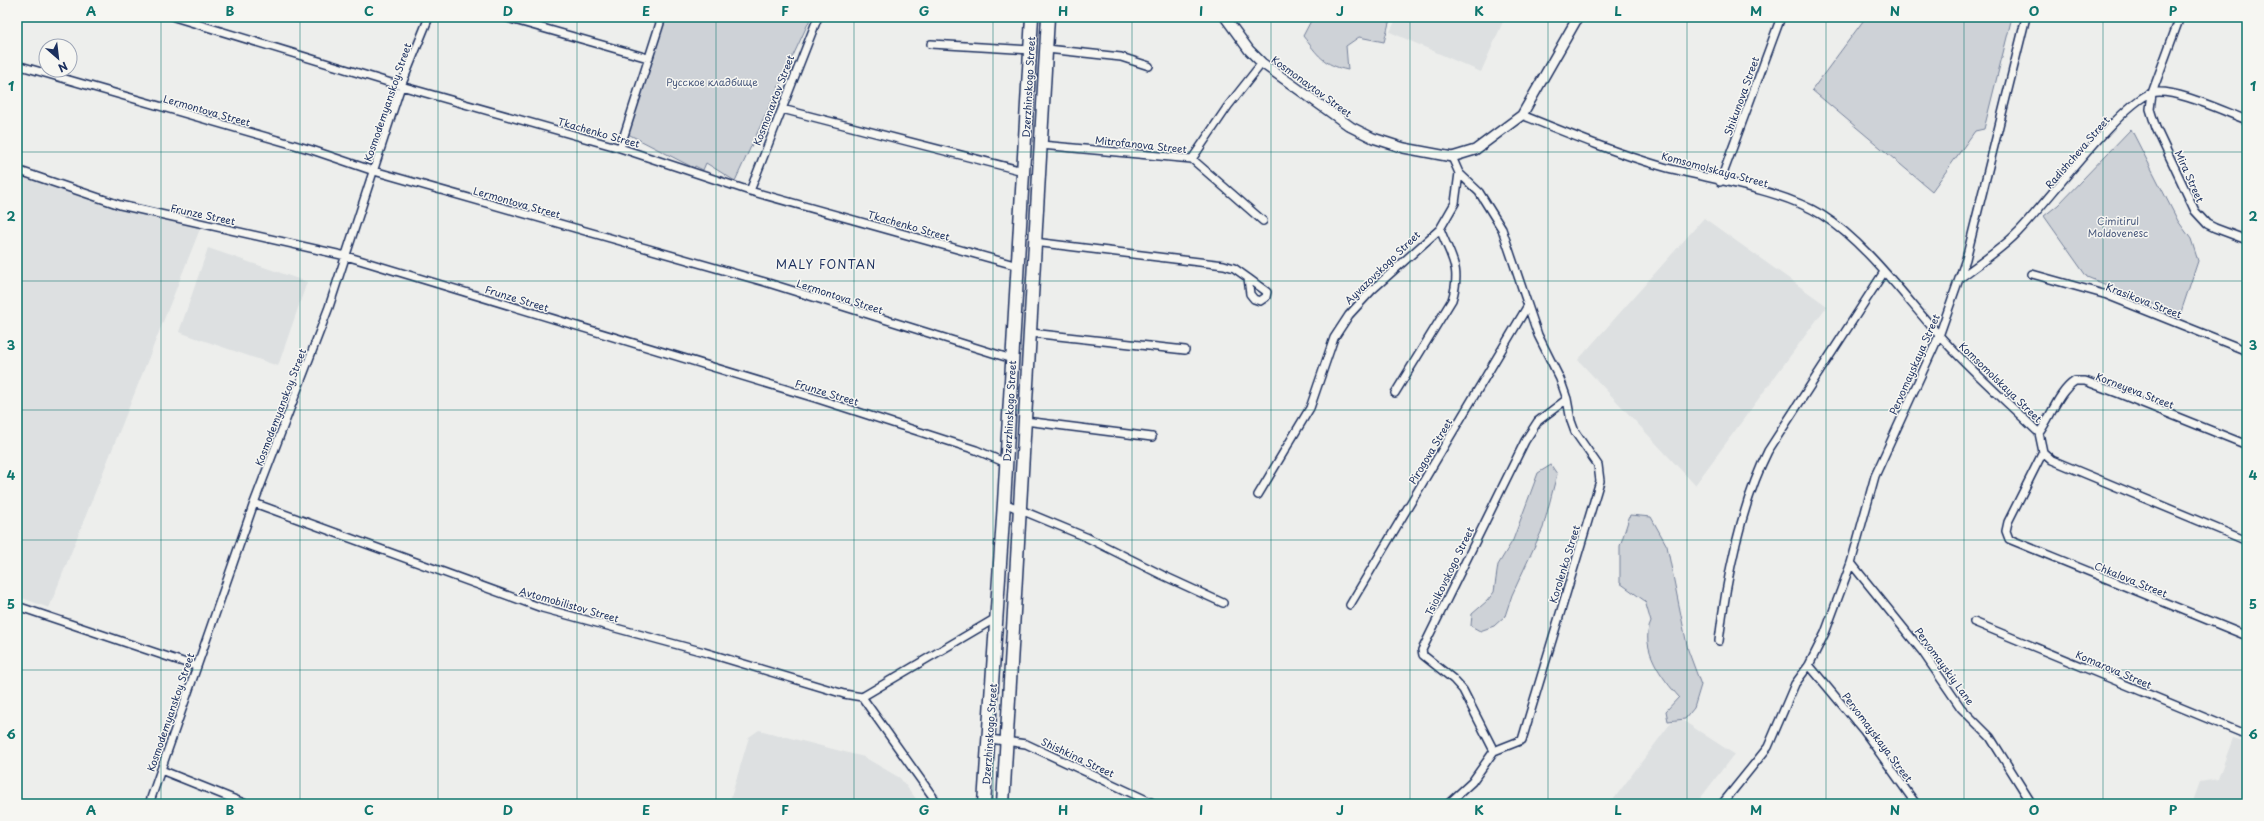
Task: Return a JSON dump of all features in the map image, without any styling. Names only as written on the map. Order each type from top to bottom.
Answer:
[{"type":"highway","name":"Dzerzhinskogo Street","points":[[984,804],[990,739],[1032,17]]},
{"type":"highway","name":"Dzerzhinskogo Street","points":[[1003,804],[1008,740],[1021,511],[1024,421],[1031,333],[1034,242],[1048,17]]},
{"type":"street","name":"Tkachenko Street","points":[[174,17],[401,86],[620,148],[750,191],[1018,266]]},
{"type":"street","name":"Kosmodemyanskoy Street","points":[[148,804],[161,770],[195,666],[254,503],[329,307],[401,86],[429,17]]},
{"type":"street","points":[[504,17],[648,58]]},
{"type":"street","points":[[620,148],[662,17]]},
{"type":"street","name":"Kosmonavtov Street","points":[[750,191],[818,17]]},
{"type":"street","name":"Kosmonavtov Street","points":[[1225,17],[1248,50],[1262,63],[1351,127],[1373,138],[1404,148],[1452,157],[1475,150],[1522,116]]},
{"type":"street","points":[[1522,116],[1578,17]]},
{"type":"street","name":"Shikunova Street","points":[[1720,182],[1781,17]]},
{"type":"street","name":"Pervomayskaya Street","points":[[1722,804],[1768,747],[1795,684],[1809,665],[1825,633],[1851,563],[1875,476],[1939,336],[1966,259],[2026,17]]},
{"type":"street","points":[[2180,17],[2152,93],[2162,92],[2192,99],[2247,120]]},
{"type":"street","points":[[931,44],[1030,50]]},
{"type":"street","points":[[1046,50],[1121,57],[1150,66]]},
{"type":"street","name":"Mitrofanova Street","points":[[1041,145],[1192,160],[1228,106],[1262,63]]},
{"type":"street","name":"Lermontova Street","points":[[17,65],[312,150],[374,171],[765,282],[1012,359]]},
{"type":"street","name":"Radishcheva Street","points":[[1958,280],[2017,234],[2124,113],[2142,97],[2152,93]]},
{"type":"street","name":"Mira Street","points":[[2152,93],[2150,109],[2156,128],[2195,211],[2207,224],[2247,240]]},
{"type":"street","points":[[782,109],[1023,172]]},
{"type":"street","name":"Komsomolskaya Street","points":[[1522,116],[1620,154],[1792,201],[1820,214],[1848,235],[1884,272],[1939,336],[2039,433],[2043,452]]},
{"type":"street","points":[[1452,157],[1460,174],[1479,192],[1502,229],[1520,278],[1527,307],[1538,335],[1560,379],[1567,399]]},
{"type":"street","points":[[1192,160],[1263,221]]},
{"type":"street","name":"Frunze Street","points":[[17,170],[120,205],[346,256],[822,400],[976,450],[1006,462]]},
{"type":"street","name":"Ayvazovskogo Street","points":[[1258,495],[1310,408],[1334,338],[1349,314],[1372,290],[1440,229],[1455,203],[1460,174]]},
{"type":"street","points":[[1395,393],[1452,300],[1456,289],[1457,274],[1454,260],[1440,229]]},
{"type":"street","points":[[1034,242],[1234,268],[1248,278]]},
{"type":"street","points":[[1719,641],[1727,585],[1748,500],[1761,466],[1768,451],[1884,272]]},
{"type":"street","name":"Krasikova Street","points":[[2032,274],[2107,295],[2247,351]]},
{"type":"street","name":"Pirogova Street","points":[[1350,605],[1527,307]]},
{"type":"street","points":[[1031,333],[1185,350]]},
{"type":"street","name":"Korneyeva Street","points":[[2039,433],[2048,421],[2067,386],[2075,380],[2085,381],[2120,394],[2247,445]]},
{"type":"street","name":"Korolenko Street","points":[[1494,751],[1522,740],[1600,481],[1598,465],[1573,427],[1567,399]]},
{"type":"street","name":"Tsiolkovskogo Street","points":[[1494,751],[1463,690],[1453,679],[1423,655],[1422,650],[1525,441],[1538,421],[1567,399]]},
{"type":"street","points":[[1024,421],[1152,437]]},
{"type":"street","points":[[2043,452],[2052,460],[2068,467],[2247,541]]},
{"type":"street","name":"Chkalova Street","points":[[2043,452],[2008,522],[2006,531],[2009,539],[2247,636]]},
{"type":"street","name":"Avtomobilistov Street","points":[[254,503],[542,608],[704,652],[844,694],[862,697]]},
{"type":"street","points":[[1004,503],[1086,537],[1162,575],[1223,603]]},
{"type":"street","name":"Pervomayskiy Lane","points":[[1851,563],[1922,650],[1961,708],[1990,737],[2032,804]]},
{"type":"street","points":[[17,606],[195,666]]},
{"type":"street","points":[[938,804],[862,697],[996,618]]},
{"type":"street","name":"Komarova Street","points":[[1974,622],[2247,735]]},
{"type":"street","name":"Pervomayskaya Street","points":[[1809,665],[1864,731],[1916,804]]},
{"type":"street","name":"Shishkina Street","points":[[990,739],[1008,740],[1026,744],[1155,804]]},
{"type":"street","points":[[1448,804],[1472,782],[1494,751]]},
{"type":"street","points":[[161,770],[246,804]]},
{"type":"shaded area","points":[[1397,17],[1505,17],[1481,72],[1390,32]]},
{"type":"shaded area","points":[[17,169],[202,224],[49,608],[17,596]]},
{"type":"shaded area","points":[[1704,218],[1827,306],[1695,485],[1578,360]]},
{"type":"shaded area","points":[[208,248],[307,282],[278,366],[179,332]]},
{"type":"shaded area","points":[[1676,716],[1734,754],[1696,804],[1610,804]]},
{"type":"shaded area","points":[[759,730],[864,757],[900,778],[920,804],[729,804],[749,737]]},
{"type":"shaded area","points":[[2233,738],[2247,742],[2247,804],[2192,804],[2200,782],[2218,779]]},
{"type":"green space","name":"Русское кладбище","points":[[666,17],[811,17],[735,181],[706,163],[703,170],[695,166],[694,168],[628,134]]},
{"type":"green space","points":[[1313,17],[1390,17],[1390,19],[1384,42],[1359,37],[1346,46],[1348,70],[1327,62],[1317,54],[1303,36]]},
{"type":"green space","points":[[1866,17],[2012,17],[1984,129],[1975,131],[1932,191],[1812,90]]},
{"type":"green space","name":"Cimitirul Moldovenesc","points":[[2131,129],[2178,221],[2191,239],[2198,261],[2180,315],[2087,277],[2044,216],[2058,205]]},
{"type":"green space","points":[[1551,465],[1557,474],[1543,528],[1512,595],[1505,616],[1494,626],[1480,631],[1471,626],[1472,614],[1487,601],[1494,592],[1498,565],[1513,540],[1538,473]]},
{"type":"green space","points":[[1630,515],[1651,517],[1667,546],[1688,650],[1701,685],[1694,708],[1685,719],[1668,721],[1666,711],[1679,697],[1660,672],[1650,652],[1648,632],[1651,622],[1645,601],[1620,583],[1620,546]]},
{"type":"district","name":"MALY FONTAN","points":[[826,264]]}]
